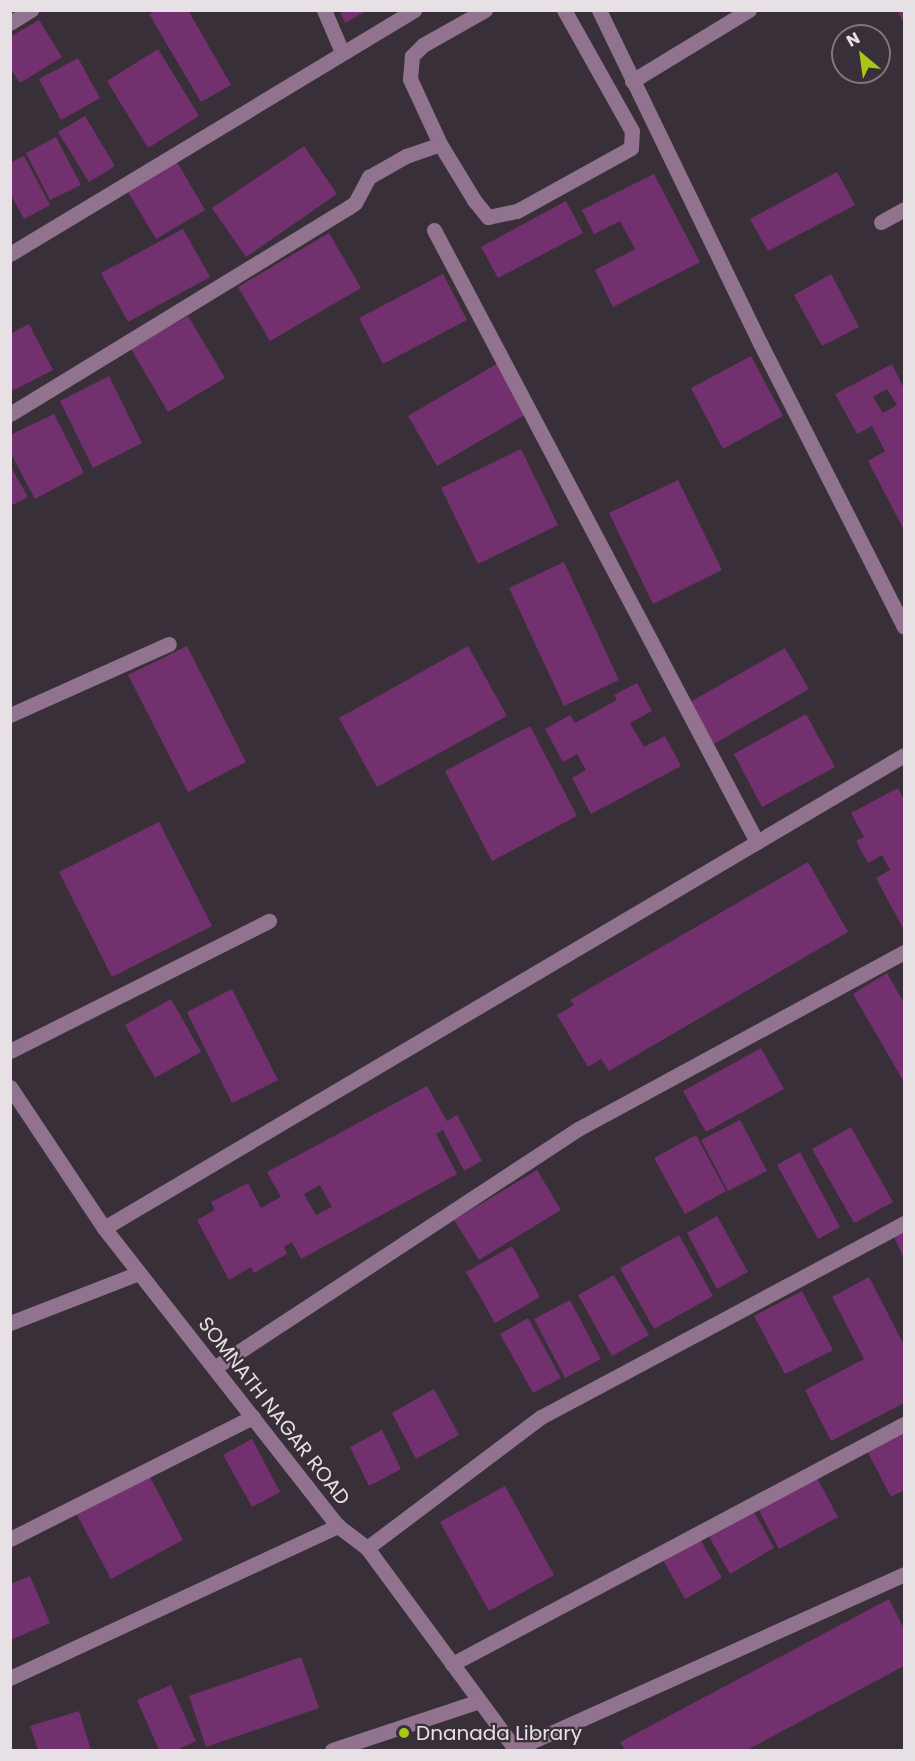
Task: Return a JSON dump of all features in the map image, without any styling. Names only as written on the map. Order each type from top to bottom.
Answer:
[{"type":"street","points":[[10,23],[31,10]]},
{"type":"street","points":[[324,10],[342,52]]},
{"type":"street","points":[[10,254],[414,10]]},
{"type":"street","points":[[484,11],[423,45],[412,56],[410,79],[440,144],[474,200],[488,217],[517,211],[631,148],[632,131],[564,10]]},
{"type":"street","points":[[599,10],[760,343],[904,627]]},
{"type":"street","points":[[632,81],[749,10]]},
{"type":"street","points":[[10,414],[355,203],[369,177],[406,156],[440,144]]},
{"type":"street","points":[[881,222],[904,209]]},
{"type":"street","points":[[434,230],[756,842]]},
{"type":"street","points":[[10,715],[169,644]]},
{"type":"street","points":[[104,1228],[904,755]]},
{"type":"street","points":[[10,1051],[269,921]]},
{"type":"street","points":[[214,1368],[578,1129],[904,952]]},
{"type":"street","name":"SOMNATH NAGAR ROAD","points":[[10,1087],[104,1228],[338,1526],[367,1548],[515,1750]]},
{"type":"street","points":[[367,1548],[541,1417],[904,1223]]},
{"type":"street","points":[[10,1323],[139,1273]]},
{"type":"street","points":[[10,1539],[253,1417]]},
{"type":"street","points":[[452,1664],[904,1424]]},
{"type":"street","points":[[10,1678],[338,1526]]},
{"type":"street","points":[[515,1750],[904,1574]]},
{"type":"street","points":[[332,1750],[479,1701]]},
{"type":"building","points":[[156,10],[188,10],[231,85],[201,102],[149,14]]},
{"type":"building","points":[[339,10],[368,10],[345,23]]},
{"type":"building","points":[[897,10],[904,10],[904,23]]},
{"type":"building","points":[[39,20],[62,57],[20,83],[10,68],[10,37]]},
{"type":"building","points":[[158,49],[199,116],[148,148],[107,81]]},
{"type":"building","points":[[78,58],[100,98],[61,120],[39,79]]},
{"type":"building","points":[[85,116],[115,166],[89,182],[58,132]]},
{"type":"building","points":[[56,137],[81,185],[50,200],[26,153]]},
{"type":"building","points":[[304,146],[337,194],[246,257],[212,208]]},
{"type":"building","points":[[24,156],[50,205],[24,219],[10,193],[10,163]]},
{"type":"building","points":[[177,162],[205,210],[156,239],[128,192]]},
{"type":"building","points":[[837,172],[855,205],[768,251],[750,219]]},
{"type":"building","points":[[654,174],[700,262],[613,307],[595,270],[635,249],[620,221],[594,234],[582,210]]},
{"type":"building","points":[[566,201],[583,233],[498,278],[481,247]]},
{"type":"building","points":[[183,229],[210,277],[128,322],[101,273]]},
{"type":"building","points":[[329,233],[361,288],[270,341],[238,287]]},
{"type":"building","points":[[443,274],[467,320],[383,364],[359,318]]},
{"type":"building","points":[[831,274],[859,327],[822,346],[794,295]]},
{"type":"building","points":[[188,316],[225,378],[168,412],[131,349]]},
{"type":"building","points":[[29,324],[53,370],[10,392],[10,334]]},
{"type":"building","points":[[751,356],[783,416],[723,449],[691,388]]},
{"type":"building","points":[[500,362],[528,413],[437,466],[408,416]]},
{"type":"building","points":[[892,364],[904,389],[904,530],[868,461],[885,451],[872,426],[857,434],[835,394]],"holes":[[[887,389],[897,405],[883,413],[873,397]]]},
{"type":"building","points":[[109,376],[142,443],[93,468],[60,401]]},
{"type":"building","points":[[54,414],[84,473],[35,499],[10,452],[10,435]]},
{"type":"building","points":[[521,449],[558,525],[478,564],[441,488]]},
{"type":"building","points":[[10,465],[28,497],[10,506]]},
{"type":"building","points":[[678,480],[722,570],[653,604],[609,513]]},
{"type":"building","points":[[564,562],[619,680],[564,706],[509,588]]},
{"type":"building","points":[[187,646],[246,762],[188,792],[128,675]]},
{"type":"building","points":[[468,646],[507,716],[377,787],[339,718]]},
{"type":"building","points":[[785,648],[809,689],[714,744],[690,702]]},
{"type":"building","points":[[637,683],[652,711],[630,723],[644,747],[665,736],[681,766],[591,814],[572,778],[586,770],[577,754],[563,762],[545,729],[570,715],[575,723],[617,700],[614,695]]},
{"type":"building","points":[[806,714],[835,767],[762,807],[734,754]]},
{"type":"building","points":[[530,726],[577,816],[492,861],[445,771]]},
{"type":"building","points":[[898,788],[904,800],[904,930],[876,878],[890,870],[882,855],[868,863],[856,841],[864,837],[851,813]]},
{"type":"building","points":[[159,822],[212,926],[112,977],[59,872]]},
{"type":"building","points":[[808,862],[848,932],[609,1071],[601,1059],[588,1067],[557,1015],[574,1005],[570,1000]]},
{"type":"building","points":[[887,973],[904,1003],[904,1082],[853,994]]},
{"type":"building","points":[[232,989],[278,1080],[232,1103],[187,1012]]},
{"type":"building","points":[[171,999],[201,1052],[155,1078],[125,1025]]},
{"type":"building","points":[[761,1048],[784,1089],[706,1132],[683,1091]]},
{"type":"building","points":[[427,1086],[447,1121],[457,1115],[482,1161],[464,1171],[443,1130],[436,1134],[457,1174],[301,1259],[292,1242],[284,1247],[287,1254],[254,1273],[251,1267],[229,1280],[197,1220],[215,1210],[211,1202],[248,1183],[261,1208],[281,1197],[267,1172]],"holes":[[[320,1185],[332,1207],[316,1215],[304,1194]]]},
{"type":"building","points":[[740,1120],[767,1171],[728,1191],[701,1140]]},
{"type":"building","points":[[851,1127],[893,1202],[854,1223],[812,1149]]},
{"type":"building","points":[[696,1135],[726,1191],[685,1214],[654,1158]]},
{"type":"building","points":[[800,1152],[840,1227],[818,1239],[777,1165]]},
{"type":"building","points":[[537,1170],[561,1210],[479,1260],[454,1220]]},
{"type":"building","points":[[717,1216],[748,1272],[717,1289],[687,1233]]},
{"type":"building","points":[[904,1230],[904,1258],[893,1235]]},
{"type":"building","points":[[679,1235],[713,1296],[654,1329],[620,1268]]},
{"type":"building","points":[[512,1246],[540,1297],[495,1323],[466,1272]]},
{"type":"building","points":[[614,1275],[649,1335],[612,1356],[578,1295]]},
{"type":"building","points":[[869,1277],[904,1345],[904,1403],[831,1441],[805,1390],[864,1359],[832,1297]]},
{"type":"building","points":[[802,1291],[833,1350],[785,1374],[754,1316]]},
{"type":"building","points":[[570,1300],[601,1359],[565,1378],[534,1319]]},
{"type":"building","points":[[528,1318],[561,1378],[533,1393],[500,1334]]},
{"type":"building","points":[[434,1389],[459,1435],[416,1459],[392,1413]]},
{"type":"building","points":[[904,1428],[904,1490],[891,1497],[866,1449]]},
{"type":"building","points":[[382,1430],[401,1469],[369,1486],[350,1447]]},
{"type":"building","points":[[252,1439],[280,1492],[252,1507],[223,1455]]},
{"type":"building","points":[[149,1475],[183,1540],[111,1579],[76,1513]]},
{"type":"building","points":[[816,1476],[838,1517],[779,1549],[757,1507]]},
{"type":"building","points":[[505,1486],[554,1575],[489,1611],[440,1522]]},
{"type":"building","points":[[752,1508],[774,1548],[730,1574],[707,1533]]},
{"type":"building","points":[[700,1539],[722,1578],[685,1599],[663,1560]]},
{"type":"building","points":[[30,1576],[50,1623],[10,1640],[10,1584]]},
{"type":"building","points":[[889,1599],[904,1629],[904,1666],[747,1750],[625,1750],[620,1742]]},
{"type":"building","points":[[301,1657],[319,1708],[206,1747],[189,1696]]},
{"type":"building","points":[[171,1685],[196,1741],[177,1750],[159,1750],[137,1700]]},
{"type":"building","points":[[79,1711],[91,1750],[38,1750],[30,1726]]},
{"type":"place","name":"Dnanada Library","points":[[404,1733]]}]
